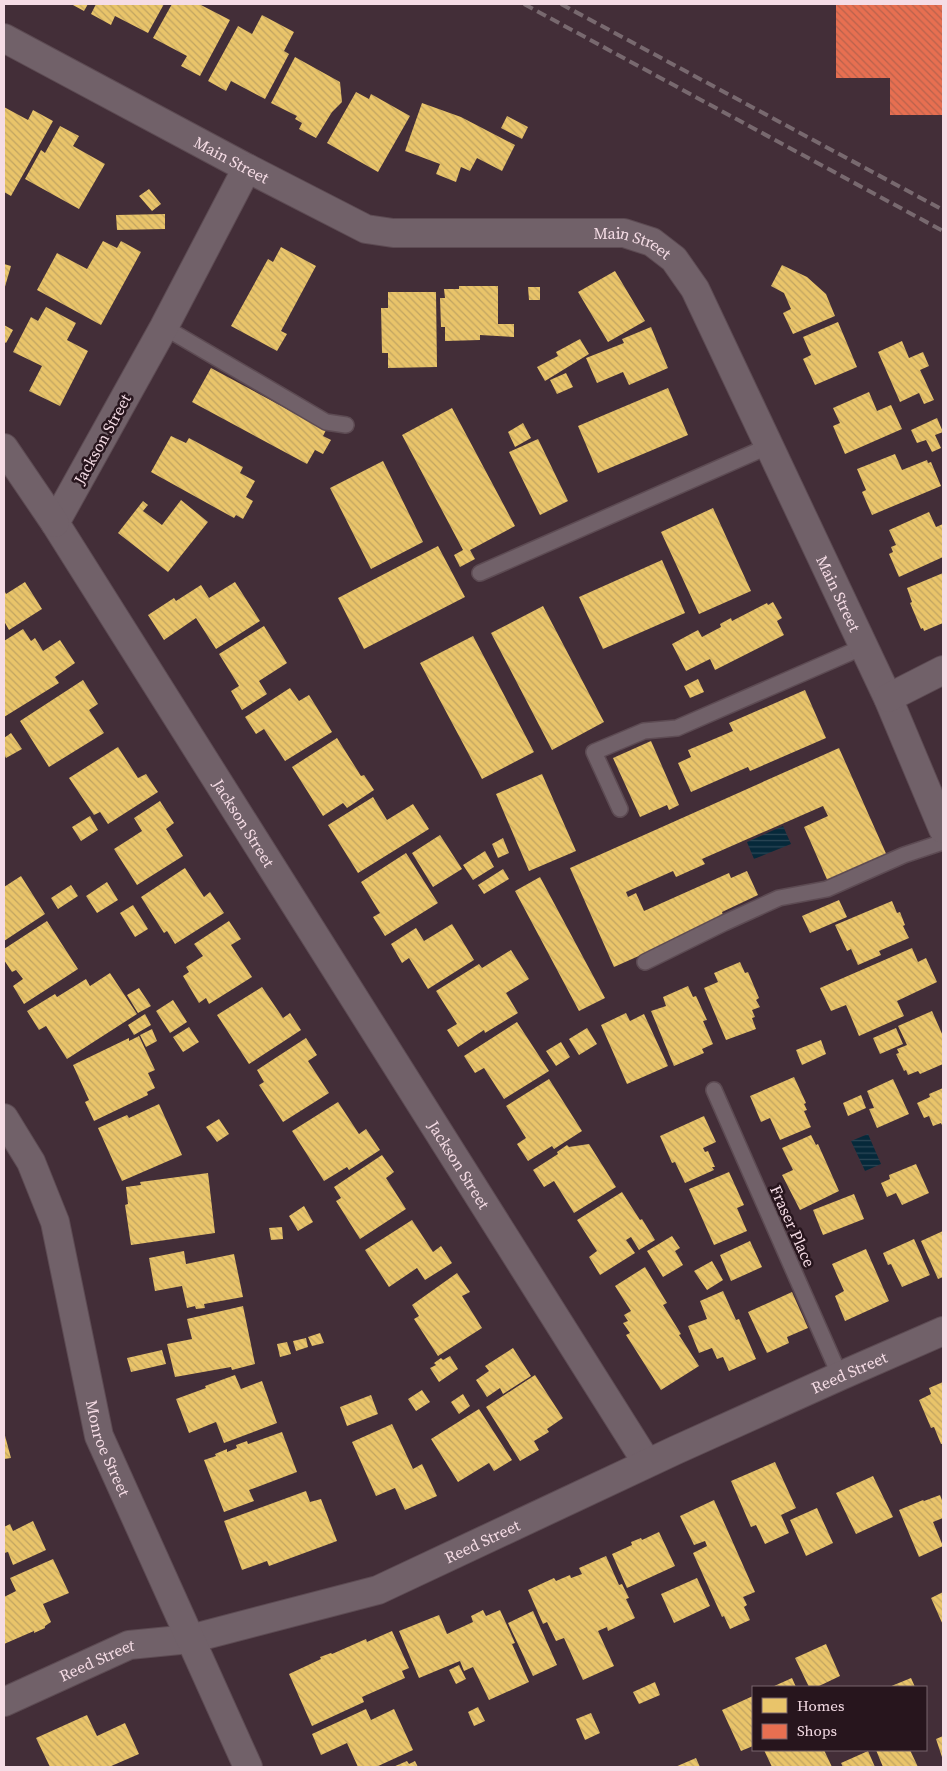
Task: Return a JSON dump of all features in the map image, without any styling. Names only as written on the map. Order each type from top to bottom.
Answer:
[{"type":"street","name":"Main Street","points":[[4,38],[247,168],[366,229],[393,233],[624,233],[652,242],[674,259],[695,289],[888,698],[943,829]]},
{"type":"street","name":"Jackson Street","points":[[247,168],[164,327],[55,523],[647,1463]]},
{"type":"street","points":[[4,448],[55,523]]},
{"type":"street","points":[[888,698],[943,670]]},
{"type":"street","name":"Monroe Street","points":[[4,1118],[31,1162],[55,1222],[99,1436],[248,1767]]},
{"type":"street","name":"Reed Street","points":[[4,1702],[129,1645],[190,1639],[378,1590],[647,1463],[943,1332]]},
{"type":"lane","points":[[164,327],[326,422],[346,425]]},
{"type":"lane","points":[[480,573],[769,446]]},
{"type":"lane","points":[[620,809],[594,752],[644,731],[677,728],[863,647]]},
{"type":"lane","points":[[645,962],[778,898],[827,889],[904,855],[943,842]]},
{"type":"lane","name":"Fraser Place","points":[[714,1090],[840,1376]]},
{"type":"water","points":[[783,826],[791,844],[754,859],[747,842]]},
{"type":"water","points":[[868,1134],[881,1164],[865,1171],[851,1141]]},
{"type":"building: Homes","points":[[71,4],[88,4],[84,11]]},
{"type":"building: Homes","points":[[96,4],[164,4],[148,33],[115,16],[111,25],[91,14]]},
{"type":"building: Homes","points":[[172,4],[199,4],[230,20],[200,76],[181,66],[187,56],[153,38]]},
{"type":"building: Homes","points":[[262,15],[294,32],[284,51],[289,54],[265,99],[231,81],[226,91],[208,81],[238,26],[252,34]]},
{"type":"building: Homes","points":[[295,57],[340,82],[342,102],[332,112],[316,138],[299,129],[302,123],[295,119],[297,116],[271,103]]},
{"type":"building: Homes","points":[[356,92],[369,99],[371,94],[410,116],[378,172],[327,143]]},
{"type":"building: Homes","points":[[422,103],[461,117],[515,145],[502,171],[477,158],[470,171],[461,167],[456,182],[436,174],[440,164],[405,151]]},
{"type":"building: Homes","points":[[4,107],[28,120],[33,110],[53,121],[11,196],[4,192]]},
{"type":"building: Homes","points":[[507,116],[528,127],[522,139],[501,128]]},
{"type":"building: Homes","points":[[60,126],[79,136],[73,146],[105,164],[79,209],[25,179],[41,150],[45,153]]},
{"type":"building: Homes","points":[[149,189],[161,204],[152,211],[139,196]]},
{"type":"building: Homes","points":[[165,214],[165,229],[117,230],[116,215]]},
{"type":"building: Homes","points":[[103,241],[117,248],[121,241],[141,252],[101,325],[37,290],[57,253],[87,269]]},
{"type":"building: Homes","points":[[281,247],[316,266],[281,331],[287,334],[277,351],[231,326],[268,259],[273,262]]},
{"type":"building: Homes","points":[[4,264],[11,266],[4,290]]},
{"type":"building: Homes","points":[[782,265],[807,277],[826,294],[835,316],[793,334],[783,313],[791,309],[784,293],[771,286]]},
{"type":"building: Homes","points":[[615,271],[645,321],[608,342],[578,292]]},
{"type":"building: Homes","points":[[459,286],[498,286],[498,324],[514,324],[514,337],[480,335],[480,340],[445,341],[445,327],[441,327],[440,298],[445,298],[444,289],[459,289]]},
{"type":"building: Homes","points":[[528,287],[540,287],[540,300],[529,300]]},
{"type":"building: Homes","points":[[388,292],[436,292],[437,367],[388,368],[388,353],[382,353],[381,308],[388,308]]},
{"type":"building: Homes","points":[[46,307],[76,323],[67,340],[88,351],[60,406],[29,391],[42,366],[13,352],[31,317],[38,321]]},
{"type":"building: Homes","points":[[838,322],[857,367],[815,385],[803,359],[811,355],[803,337]]},
{"type":"building: Homes","points":[[4,325],[13,330],[6,343],[4,342]]},
{"type":"building: Homes","points":[[651,327],[668,368],[629,385],[623,372],[597,383],[586,358],[624,343],[622,339]]},
{"type":"building: Homes","points":[[580,339],[589,354],[545,381],[537,367],[558,356],[556,352]]},
{"type":"building: Homes","points":[[902,341],[909,358],[923,352],[929,366],[920,370],[934,400],[924,404],[919,393],[900,402],[878,352]]},
{"type":"building: Homes","points":[[211,368],[326,430],[323,436],[331,440],[323,454],[315,450],[307,464],[192,402]]},
{"type":"building: Homes","points":[[566,373],[573,387],[557,394],[550,380]]},
{"type":"building: Homes","points":[[668,388],[688,435],[598,473],[578,426]]},
{"type":"building: Homes","points":[[869,392],[877,411],[891,405],[902,429],[845,454],[833,426],[840,423],[833,408]]},
{"type":"building: Homes","points":[[452,408],[515,526],[470,550],[475,559],[460,567],[454,555],[463,550],[402,435]]},
{"type":"building: Homes","points":[[937,418],[943,432],[935,435],[941,448],[932,452],[926,440],[917,443],[911,430]]},
{"type":"building: Homes","points":[[523,423],[531,438],[515,447],[508,432]]},
{"type":"building: Homes","points":[[171,436],[186,443],[189,438],[243,467],[240,473],[255,481],[246,497],[253,501],[243,519],[236,515],[234,518],[151,472]]},
{"type":"building: Homes","points":[[538,439],[568,501],[540,515],[509,452]]},
{"type":"building: Homes","points":[[895,454],[902,470],[927,460],[928,463],[931,462],[941,486],[872,515],[862,492],[866,490],[857,469]]},
{"type":"building: Homes","points":[[383,461],[423,542],[371,569],[330,488]]},
{"type":"building: Homes","points":[[181,500],[208,522],[168,572],[118,533],[143,501],[148,505],[143,511],[162,525]]},
{"type":"building: Homes","points":[[713,508],[751,591],[699,614],[661,532]]},
{"type":"building: Homes","points":[[929,512],[936,527],[943,524],[943,557],[899,577],[889,554],[893,552],[891,547],[896,545],[889,530]]},
{"type":"building: Homes","points":[[438,546],[465,597],[364,649],[338,598]]},
{"type":"building: Homes","points":[[662,560],[685,613],[603,649],[579,597]]},
{"type":"building: Homes","points":[[943,573],[943,623],[924,631],[923,628],[921,629],[910,603],[912,602],[907,588]]},
{"type":"building: Homes","points":[[25,582],[42,609],[9,630],[4,621],[4,590],[6,594]]},
{"type":"building: Homes","points":[[235,582],[260,621],[216,649],[196,618],[164,640],[148,615],[174,598],[176,601],[201,585],[209,598]]},
{"type":"building: Homes","points":[[773,602],[782,618],[777,621],[784,635],[715,670],[710,659],[686,671],[672,644],[698,630],[702,637],[721,627],[720,624],[731,618],[732,621],[767,603],[768,605]]},
{"type":"building: Homes","points":[[543,606],[604,722],[552,750],[491,633]]},
{"type":"building: Homes","points":[[264,626],[287,663],[259,681],[267,694],[242,710],[231,691],[239,686],[219,654]]},
{"type":"building: Homes","points":[[23,629],[31,641],[35,638],[43,651],[60,640],[75,663],[55,677],[59,683],[4,717],[4,641]]},
{"type":"building: Homes","points":[[473,636],[534,752],[482,779],[420,663]]},
{"type":"building: Homes","points":[[698,679],[704,692],[690,698],[684,686]]},
{"type":"building: Homes","points":[[83,680],[98,704],[89,710],[104,733],[49,767],[20,721]]},
{"type":"building: Homes","points":[[290,688],[299,701],[309,695],[332,732],[285,761],[264,729],[256,734],[245,717]]},
{"type":"building: Homes","points":[[805,690],[826,738],[750,771],[748,767],[691,792],[678,763],[691,757],[688,750],[733,731],[729,723]]},
{"type":"building: Homes","points":[[11,733],[22,749],[6,758],[4,754],[4,738]]},
{"type":"building: Homes","points":[[337,738],[361,776],[364,775],[374,790],[347,808],[343,803],[323,816],[292,767]]},
{"type":"building: Homes","points":[[651,741],[679,805],[669,810],[667,805],[640,817],[613,758]]},
{"type":"building: Homes","points":[[118,747],[138,778],[146,774],[158,792],[108,824],[100,812],[94,815],[69,778]]},
{"type":"building: Homes","points":[[839,748],[888,858],[829,884],[804,827],[828,816],[823,806],[702,859],[705,864],[676,877],[673,871],[626,892],[628,897],[636,893],[644,911],[729,873],[731,878],[747,871],[758,895],[722,912],[724,918],[614,967],[570,868]]},
{"type":"building: Homes","points":[[542,774],[576,851],[529,871],[496,794]]},
{"type":"building: Homes","points":[[373,797],[387,820],[413,804],[429,829],[358,873],[328,825]]},
{"type":"building: Homes","points":[[160,801],[174,823],[166,829],[183,856],[137,885],[114,849],[142,831],[134,818]]},
{"type":"building: Homes","points":[[90,816],[98,830],[81,841],[72,827]]},
{"type":"building: Homes","points":[[440,835],[462,869],[433,887],[412,853]]},
{"type":"building: Homes","points":[[503,838],[509,853],[498,858],[492,844]]},
{"type":"building: Homes","points":[[485,851],[494,867],[473,880],[463,865]]},
{"type":"building: Homes","points":[[406,853],[438,903],[385,936],[373,917],[380,913],[361,882]]},
{"type":"building: Homes","points":[[185,868],[204,897],[210,892],[224,913],[175,944],[167,931],[164,933],[141,897]]},
{"type":"building: Homes","points":[[503,869],[509,879],[484,894],[478,885]]},
{"type":"building: Homes","points":[[21,876],[45,914],[4,941],[4,887]]},
{"type":"building: Homes","points":[[540,877],[605,998],[579,1011],[515,891]]},
{"type":"building: Homes","points":[[107,882],[118,900],[97,913],[86,896]]},
{"type":"building: Homes","points":[[71,885],[78,896],[58,909],[51,898]]},
{"type":"building: Homes","points":[[839,900],[847,917],[810,933],[802,916]]},
{"type":"building: Homes","points":[[892,901],[897,913],[900,912],[905,925],[903,926],[909,938],[879,951],[881,955],[858,965],[851,949],[847,951],[835,925]]},
{"type":"building: Homes","points":[[133,905],[148,929],[135,937],[120,913]]},
{"type":"building: Homes","points":[[47,921],[78,969],[24,1004],[13,986],[23,979],[16,970],[12,972],[4,960],[4,949]]},
{"type":"building: Homes","points":[[229,921],[241,939],[231,945],[252,977],[209,1004],[206,998],[199,1003],[183,976],[189,972],[186,967],[203,956],[194,944]]},
{"type":"building: Homes","points":[[452,924],[474,960],[428,989],[409,958],[402,963],[391,944],[416,928],[424,941]]},
{"type":"building: Homes","points":[[912,948],[918,962],[926,958],[937,982],[897,1001],[904,1016],[859,1036],[846,1005],[831,1011],[820,988]]},
{"type":"building: Homes","points":[[511,950],[529,979],[506,993],[518,1013],[485,1033],[484,1030],[458,1047],[447,1030],[457,1024],[436,991],[479,964],[482,968]]},
{"type":"building: Homes","points":[[740,962],[745,973],[748,972],[759,998],[756,1000],[760,1007],[752,1010],[755,1017],[752,1018],[756,1029],[726,1040],[704,988],[718,982],[714,973]]},
{"type":"building: Homes","points":[[110,973],[137,1014],[67,1059],[46,1026],[39,1030],[27,1011],[55,994],[57,997],[86,979],[90,986]]},
{"type":"building: Homes","points":[[688,986],[693,997],[696,996],[707,1020],[703,1021],[713,1044],[702,1049],[704,1053],[674,1066],[651,1011],[666,1006],[663,997]]},
{"type":"building: Homes","points":[[262,987],[283,1018],[290,1013],[301,1030],[249,1064],[217,1015]]},
{"type":"building: Homes","points":[[139,988],[151,1006],[138,1013],[127,995]]},
{"type":"building: Homes","points":[[173,1000],[187,1022],[170,1033],[156,1011]]},
{"type":"building: Homes","points":[[932,1011],[943,1036],[943,1064],[920,1074],[918,1071],[908,1075],[896,1054],[899,1053],[897,1049],[907,1045],[898,1026]]},
{"type":"building: Homes","points":[[626,1013],[630,1021],[644,1014],[668,1066],[627,1084],[601,1025]]},
{"type":"building: Homes","points":[[145,1014],[151,1025],[134,1035],[128,1025]]},
{"type":"building: Homes","points":[[517,1022],[549,1071],[504,1099],[484,1068],[475,1073],[464,1056]]},
{"type":"building: Homes","points":[[189,1027],[199,1042],[183,1052],[173,1037]]},
{"type":"building: Homes","points":[[587,1028],[597,1044],[579,1055],[569,1039]]},
{"type":"building: Homes","points":[[896,1028],[903,1044],[880,1054],[873,1038]]},
{"type":"building: Homes","points":[[152,1029],[157,1041],[146,1047],[140,1035]]},
{"type":"building: Homes","points":[[139,1036],[155,1070],[148,1073],[155,1088],[147,1092],[148,1095],[94,1121],[85,1102],[89,1100],[73,1065],[129,1038],[129,1041]]},
{"type":"building: Homes","points":[[306,1038],[317,1055],[308,1061],[329,1093],[283,1122],[259,1085],[264,1082],[257,1070]]},
{"type":"building: Homes","points":[[821,1040],[826,1054],[802,1065],[796,1050]]},
{"type":"building: Homes","points":[[561,1042],[570,1057],[556,1066],[546,1051]]},
{"type":"building: Homes","points":[[794,1077],[806,1103],[804,1104],[807,1110],[804,1111],[811,1127],[780,1140],[770,1118],[761,1122],[750,1096]]},
{"type":"building: Homes","points":[[549,1079],[582,1131],[554,1149],[552,1146],[528,1161],[517,1144],[526,1138],[506,1106]]},
{"type":"building: Homes","points":[[893,1079],[909,1114],[877,1128],[869,1109],[874,1108],[867,1091]]},
{"type":"building: Homes","points":[[943,1088],[943,1127],[941,1123],[933,1126],[929,1116],[924,1118],[917,1103],[930,1097],[929,1094]]},
{"type":"building: Homes","points":[[861,1095],[866,1108],[848,1116],[843,1103]]},
{"type":"building: Homes","points":[[338,1102],[359,1134],[366,1129],[380,1150],[349,1170],[347,1167],[324,1181],[292,1131]]},
{"type":"building: Homes","points":[[159,1104],[182,1155],[122,1181],[98,1128],[127,1115],[129,1118]]},
{"type":"building: Homes","points":[[704,1116],[716,1142],[703,1148],[705,1152],[708,1151],[715,1167],[712,1167],[714,1170],[685,1183],[675,1162],[672,1163],[660,1136]]},
{"type":"building: Homes","points":[[219,1119],[229,1134],[217,1142],[206,1127]]},
{"type":"building: Homes","points":[[811,1135],[816,1145],[818,1144],[839,1191],[800,1210],[782,1175],[793,1170],[782,1148]]},
{"type":"building: Homes","points":[[589,1144],[616,1187],[574,1213],[554,1181],[544,1187],[533,1170],[558,1154],[557,1152],[567,1145],[569,1147]]},
{"type":"building: Homes","points":[[382,1155],[394,1172],[386,1178],[406,1209],[360,1239],[336,1201],[341,1198],[334,1187]]},
{"type":"building: Homes","points":[[916,1164],[929,1193],[902,1205],[896,1193],[887,1197],[881,1183],[890,1179],[889,1175]]},
{"type":"building: Homes","points":[[729,1172],[744,1205],[737,1208],[747,1231],[714,1245],[689,1189]]},
{"type":"building: Homes","points":[[208,1173],[215,1233],[131,1245],[125,1205],[128,1204],[126,1187],[141,1185],[140,1182]]},
{"type":"building: Homes","points":[[622,1192],[655,1240],[639,1250],[631,1237],[626,1240],[635,1253],[600,1275],[589,1257],[597,1251],[577,1220]]},
{"type":"building: Homes","points":[[854,1194],[864,1219],[823,1235],[813,1210]]},
{"type":"building: Homes","points":[[304,1206],[313,1222],[298,1231],[289,1216]]},
{"type":"building: Homes","points":[[412,1220],[433,1252],[441,1246],[452,1263],[425,1280],[417,1268],[389,1287],[365,1250]]},
{"type":"building: Homes","points":[[282,1227],[283,1239],[271,1240],[269,1228]]},
{"type":"building: Homes","points":[[943,1231],[943,1277],[938,1279],[921,1241]]},
{"type":"building: Homes","points":[[672,1236],[680,1248],[675,1251],[683,1265],[663,1277],[647,1251]]},
{"type":"building: Homes","points":[[914,1239],[930,1275],[902,1287],[891,1264],[888,1265],[883,1253]]},
{"type":"building: Homes","points":[[750,1241],[762,1267],[731,1281],[720,1255]]},
{"type":"building: Homes","points":[[866,1249],[889,1301],[845,1321],[835,1296],[844,1291],[832,1264]]},
{"type":"building: Homes","points":[[184,1251],[186,1264],[234,1254],[243,1297],[204,1304],[205,1308],[196,1309],[195,1306],[187,1308],[182,1286],[155,1291],[149,1258]]},
{"type":"building: Homes","points":[[712,1261],[723,1280],[707,1290],[694,1271]]},
{"type":"building: Homes","points":[[645,1267],[667,1303],[663,1305],[681,1334],[679,1335],[699,1366],[661,1390],[626,1335],[630,1333],[623,1323],[628,1321],[624,1315],[631,1311],[615,1286]]},
{"type":"building: Homes","points":[[457,1273],[470,1292],[462,1296],[482,1328],[438,1356],[414,1319],[419,1316],[412,1305]]},
{"type":"building: Homes","points":[[723,1291],[736,1320],[739,1319],[756,1359],[729,1371],[723,1357],[717,1359],[712,1348],[699,1353],[688,1326],[707,1319],[700,1301]]},
{"type":"building: Homes","points":[[792,1292],[808,1328],[787,1337],[789,1343],[767,1353],[748,1312]]},
{"type":"building: Homes","points":[[243,1306],[255,1364],[232,1370],[231,1367],[175,1377],[167,1344],[192,1339],[187,1319]]},
{"type":"building: Homes","points":[[320,1333],[324,1343],[312,1346],[308,1337]]},
{"type":"building: Homes","points":[[306,1338],[308,1347],[296,1351],[293,1341]]},
{"type":"building: Homes","points":[[287,1342],[291,1354],[280,1357],[277,1344]]},
{"type":"building: Homes","points":[[513,1348],[531,1376],[503,1394],[500,1388],[487,1397],[476,1380],[489,1371],[485,1366]]},
{"type":"building: Homes","points":[[162,1350],[166,1364],[131,1372],[127,1358]]},
{"type":"building: Homes","points":[[450,1356],[458,1369],[439,1382],[430,1368],[436,1365],[434,1363],[441,1358],[443,1360]]},
{"type":"building: Homes","points":[[235,1375],[241,1389],[262,1381],[277,1423],[224,1443],[216,1422],[189,1433],[176,1399]]},
{"type":"building: Homes","points":[[535,1375],[563,1418],[547,1429],[549,1432],[534,1441],[539,1450],[520,1461],[486,1407]]},
{"type":"building: Homes","points":[[943,1382],[943,1444],[941,1444],[934,1427],[931,1428],[919,1400],[931,1394],[929,1388]]},
{"type":"building: Homes","points":[[422,1390],[430,1402],[416,1411],[408,1399]]},
{"type":"building: Homes","points":[[463,1394],[470,1406],[459,1414],[451,1402]]},
{"type":"building: Homes","points":[[371,1395],[378,1414],[347,1426],[340,1407]]},
{"type":"building: Homes","points":[[479,1409],[512,1460],[494,1471],[489,1463],[458,1482],[431,1439]]},
{"type":"building: Homes","points":[[392,1424],[413,1469],[422,1464],[437,1496],[405,1510],[395,1488],[376,1496],[352,1442]]},
{"type":"building: Homes","points":[[4,1432],[11,1458],[4,1459]]},
{"type":"building: Homes","points":[[282,1432],[297,1472],[249,1490],[254,1501],[224,1512],[204,1460],[216,1456],[215,1454],[227,1449],[227,1452],[237,1448],[236,1445],[247,1441],[248,1444]]},
{"type":"building: Homes","points":[[775,1462],[796,1508],[781,1515],[789,1533],[765,1544],[756,1525],[751,1527],[731,1481]]},
{"type":"building: Homes","points":[[873,1476],[893,1517],[856,1534],[836,1493]]},
{"type":"building: Homes","points":[[306,1491],[310,1502],[321,1499],[337,1541],[269,1566],[267,1561],[242,1570],[224,1521]]},
{"type":"building: Homes","points":[[940,1495],[943,1503],[943,1518],[933,1522],[943,1546],[919,1557],[899,1510]]},
{"type":"building: Homes","points":[[714,1500],[755,1592],[743,1597],[747,1605],[744,1607],[750,1620],[730,1629],[724,1616],[722,1617],[693,1553],[707,1546],[705,1541],[694,1545],[680,1516]]},
{"type":"building: Homes","points":[[817,1508],[833,1543],[806,1556],[790,1520]]},
{"type":"building: Homes","points":[[33,1521],[46,1550],[13,1565],[8,1552],[4,1553],[4,1527],[10,1524],[13,1531]]},
{"type":"building: Homes","points":[[659,1532],[675,1566],[627,1588],[612,1554],[632,1545],[631,1542],[641,1538],[642,1540]]},
{"type":"building: Homes","points":[[606,1556],[619,1585],[622,1584],[629,1598],[626,1599],[635,1618],[608,1631],[607,1627],[598,1631],[614,1666],[583,1680],[564,1638],[556,1641],[547,1622],[543,1624],[528,1590],[554,1578],[556,1581],[570,1575],[571,1578],[582,1574],[579,1568]]},
{"type":"building: Homes","points":[[53,1559],[69,1593],[43,1604],[51,1622],[45,1628],[4,1644],[4,1597],[16,1591],[10,1578]]},
{"type":"building: Homes","points":[[697,1578],[710,1606],[674,1623],[661,1594]]},
{"type":"building: Homes","points":[[943,1592],[943,1625],[931,1598]]},
{"type":"building: Homes","points":[[483,1610],[486,1616],[500,1610],[515,1643],[512,1644],[529,1682],[489,1700],[473,1667],[464,1671],[460,1661],[419,1678],[399,1631],[439,1615],[447,1634],[473,1622],[471,1616]]},
{"type":"building: Homes","points":[[533,1611],[557,1665],[533,1676],[508,1623]]},
{"type":"building: Homes","points":[[392,1631],[409,1668],[402,1671],[405,1678],[362,1697],[364,1702],[312,1726],[289,1674],[321,1659],[320,1657],[332,1654],[366,1639],[367,1642]]},
{"type":"building: Homes","points":[[826,1644],[840,1676],[819,1686],[809,1686],[795,1658]]},
{"type":"building: Homes","points":[[459,1665],[466,1679],[456,1684],[449,1670]]},
{"type":"building: Homes","points":[[792,1678],[796,1686],[774,1686]]},
{"type":"building: Homes","points":[[911,1678],[915,1686],[891,1686]]},
{"type":"building: Homes","points":[[655,1682],[660,1695],[639,1704],[633,1692]]},
{"type":"building: Homes","points":[[752,1696],[752,1746],[741,1751],[722,1710]]},
{"type":"building: Homes","points":[[478,1707],[485,1721],[474,1726],[468,1712]]},
{"type":"building: Homes","points":[[366,1709],[371,1720],[394,1709],[413,1750],[376,1767],[358,1767],[347,1743],[321,1755],[312,1734]]},
{"type":"building: Homes","points":[[591,1713],[600,1733],[585,1740],[576,1719]]},
{"type":"building: Homes","points":[[87,1715],[97,1736],[125,1723],[139,1754],[109,1767],[50,1767],[36,1738]]},
{"type":"building: Homes","points":[[943,1736],[943,1760],[936,1739]]},
{"type":"building: Homes","points":[[764,1751],[824,1751],[832,1767],[772,1767]]},
{"type":"building: Homes","points":[[868,1751],[875,1767],[843,1767],[841,1763]]},
{"type":"building: Homes","points":[[876,1751],[910,1751],[918,1767],[883,1767]]},
{"type":"building: Homes","points":[[696,1758],[700,1767],[675,1767]]},
{"type":"building: Homes","points":[[407,1761],[409,1764],[415,1761],[418,1767],[393,1767]]},
{"type":"building: Shops","points":[[836,4],[943,4],[943,115],[890,115],[890,78],[836,78]]},
{"type":"railway","points":[[524,4],[943,231]]},
{"type":"railway","points":[[561,4],[943,210]]}]
